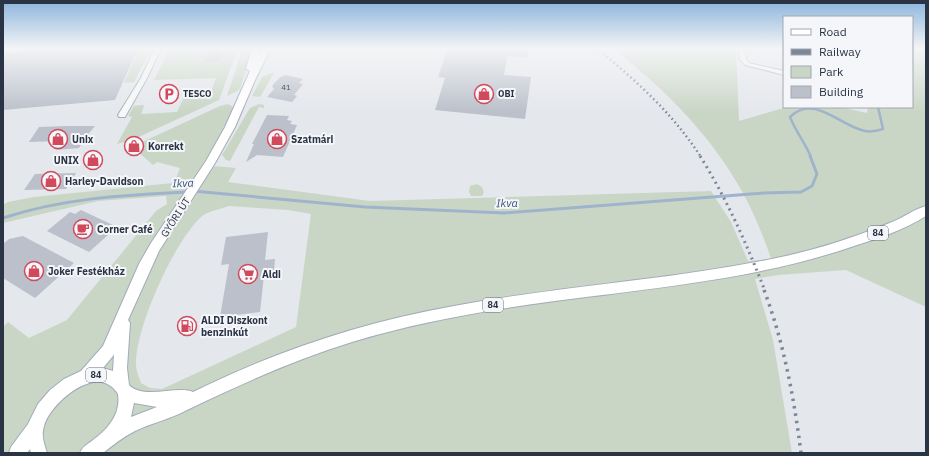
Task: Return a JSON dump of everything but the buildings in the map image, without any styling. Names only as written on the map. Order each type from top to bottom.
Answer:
[{"type":"main road","name":"GYŐRI ÚT","points":[[250,80],[252,69]]},
{"type":"main road","name":"GYŐRI ÚT","points":[[86,378],[108,351],[124,312],[155,247],[198,181],[230,127],[256,69]]},
{"type":"main road","name":"84","points":[[88,453],[98,448],[110,437],[130,425],[178,407],[199,395],[273,363],[353,335],[422,318],[485,306],[557,295],[706,277],[772,266],[829,251],[895,227],[926,210]]},
{"type":"main road","name":"GYŐRI ÚT","points":[[124,312],[120,368],[124,390]]},
{"type":"main road","name":"84","points":[[17,453],[33,430],[39,415],[57,394],[66,387],[86,378],[104,376],[113,378],[124,390],[140,399],[156,401],[199,395]]},
{"type":"main road","name":"84","points":[[110,437],[120,423],[125,412],[124,390]]},
{"type":"main road","points":[[33,430],[33,440],[39,453]]},
{"type":"street","points":[[122,115],[148,69]]},
{"type":"street","points":[[768,69],[783,73]]},
{"type":"green space","points":[[130,69],[141,69],[134,82],[124,83]]},
{"type":"green space","points":[[159,69],[230,69],[219,100],[132,140],[117,144],[132,117],[128,116],[134,106],[144,106],[141,114],[177,112],[186,93],[211,92],[216,78],[154,80]]},
{"type":"green space","points":[[236,69],[246,69],[239,90],[227,96]]},
{"type":"green space","points":[[639,69],[737,69],[739,121],[784,108],[844,108],[867,113],[868,108],[913,108],[913,69],[926,69],[926,307],[846,270],[778,275],[755,279],[773,340],[792,453],[3,453],[3,327],[8,322],[29,338],[67,320],[156,211],[167,204],[166,196],[98,201],[3,223],[3,205],[8,202],[34,197],[173,183],[188,184],[190,181],[175,181],[180,168],[157,162],[153,165],[136,150],[141,147],[138,144],[220,106],[228,104],[233,107],[216,144],[202,165],[236,168],[228,182],[370,201],[711,191],[731,222],[748,261],[771,259],[750,206],[719,155],[680,108]],"holes":[[[229,206],[288,210],[311,214],[296,327],[162,389],[150,388],[141,383],[136,365],[137,349],[149,309],[158,286],[179,245],[190,229],[201,217],[210,212]]]},
{"type":"green space","points":[[274,73],[260,97],[252,96],[262,77]]},
{"type":"green space","points":[[259,104],[264,105],[264,108],[259,107],[230,161],[226,160],[222,155],[250,108]]},
{"type":"green space","points":[[477,184],[482,187],[484,192],[482,196],[471,196],[469,192],[470,186]]},
{"type":"waterway","name":"Ikva","points":[[808,108],[799,111],[790,117],[811,157]]},
{"type":"waterway","name":"Ikva","points":[[808,108],[828,114],[865,131],[883,129],[878,108]]},
{"type":"waterway","name":"Ikva","points":[[193,191],[365,207],[504,213],[764,193],[801,192],[812,186],[817,174],[810,156]]},
{"type":"waterway","name":"Ikva","points":[[3,218],[26,211],[71,202],[118,196],[188,192]]},
{"type":"railway","points":[[622,69],[666,112],[701,157]]},
{"type":"railway","points":[[700,156],[736,222],[765,291]]},
{"type":"railway","points":[[764,290],[783,350],[801,453]]},
{"type":"place","name":"TESCO","points":[[169,94]]},
{"type":"place","name":"OBI","points":[[484,94]]},
{"type":"place","name":"Unix","points":[[58,139]]},
{"type":"place","name":"Szatmári","points":[[277,139]]},
{"type":"place","name":"Korrekt","points":[[134,146]]},
{"type":"place","name":"UNIX","points":[[93,160]]},
{"type":"place","name":"Harley-Davidson","points":[[51,181]]},
{"type":"place","name":"Corner Café","points":[[83,229]]},
{"type":"place","name":"Joker Festékház","points":[[34,271]]},
{"type":"place","name":"Aldi","points":[[248,274]]},
{"type":"place","name":"ALDI Diszkont benzinkút","points":[[187,326]]}]
